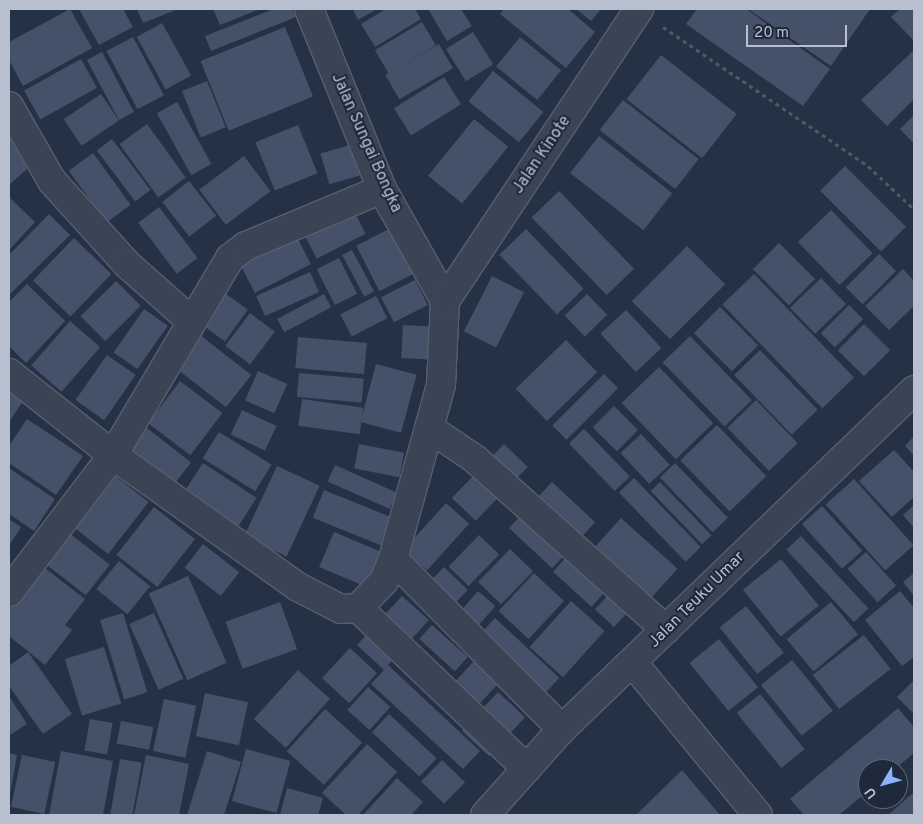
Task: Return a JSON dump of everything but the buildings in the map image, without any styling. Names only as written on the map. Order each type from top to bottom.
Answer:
[{"type":"street","name":"Jalan Sungai Bongka","points":[[309,9],[382,190],[445,301]]},
{"type":"street","name":"Jalan Kinote","points":[[445,301],[638,9]]},
{"type":"street","points":[[9,106],[52,181],[128,265],[191,321]]},
{"type":"street","points":[[9,592],[113,455],[230,258],[246,246],[382,190]]},
{"type":"street","points":[[9,373],[113,455],[298,587],[341,609],[358,608],[384,581],[393,559],[441,385],[445,301]]},
{"type":"street","name":"Jalan Teuku Umar","points":[[484,815],[562,729],[633,664],[914,390]]},
{"type":"street","points":[[429,428],[475,459],[666,630]]},
{"type":"street","points":[[393,559],[562,729]]},
{"type":"street","points":[[358,608],[527,769]]},
{"type":"street","points":[[633,664],[758,815]]},
{"type":"path","points":[[638,9],[868,166],[914,209]]}]
